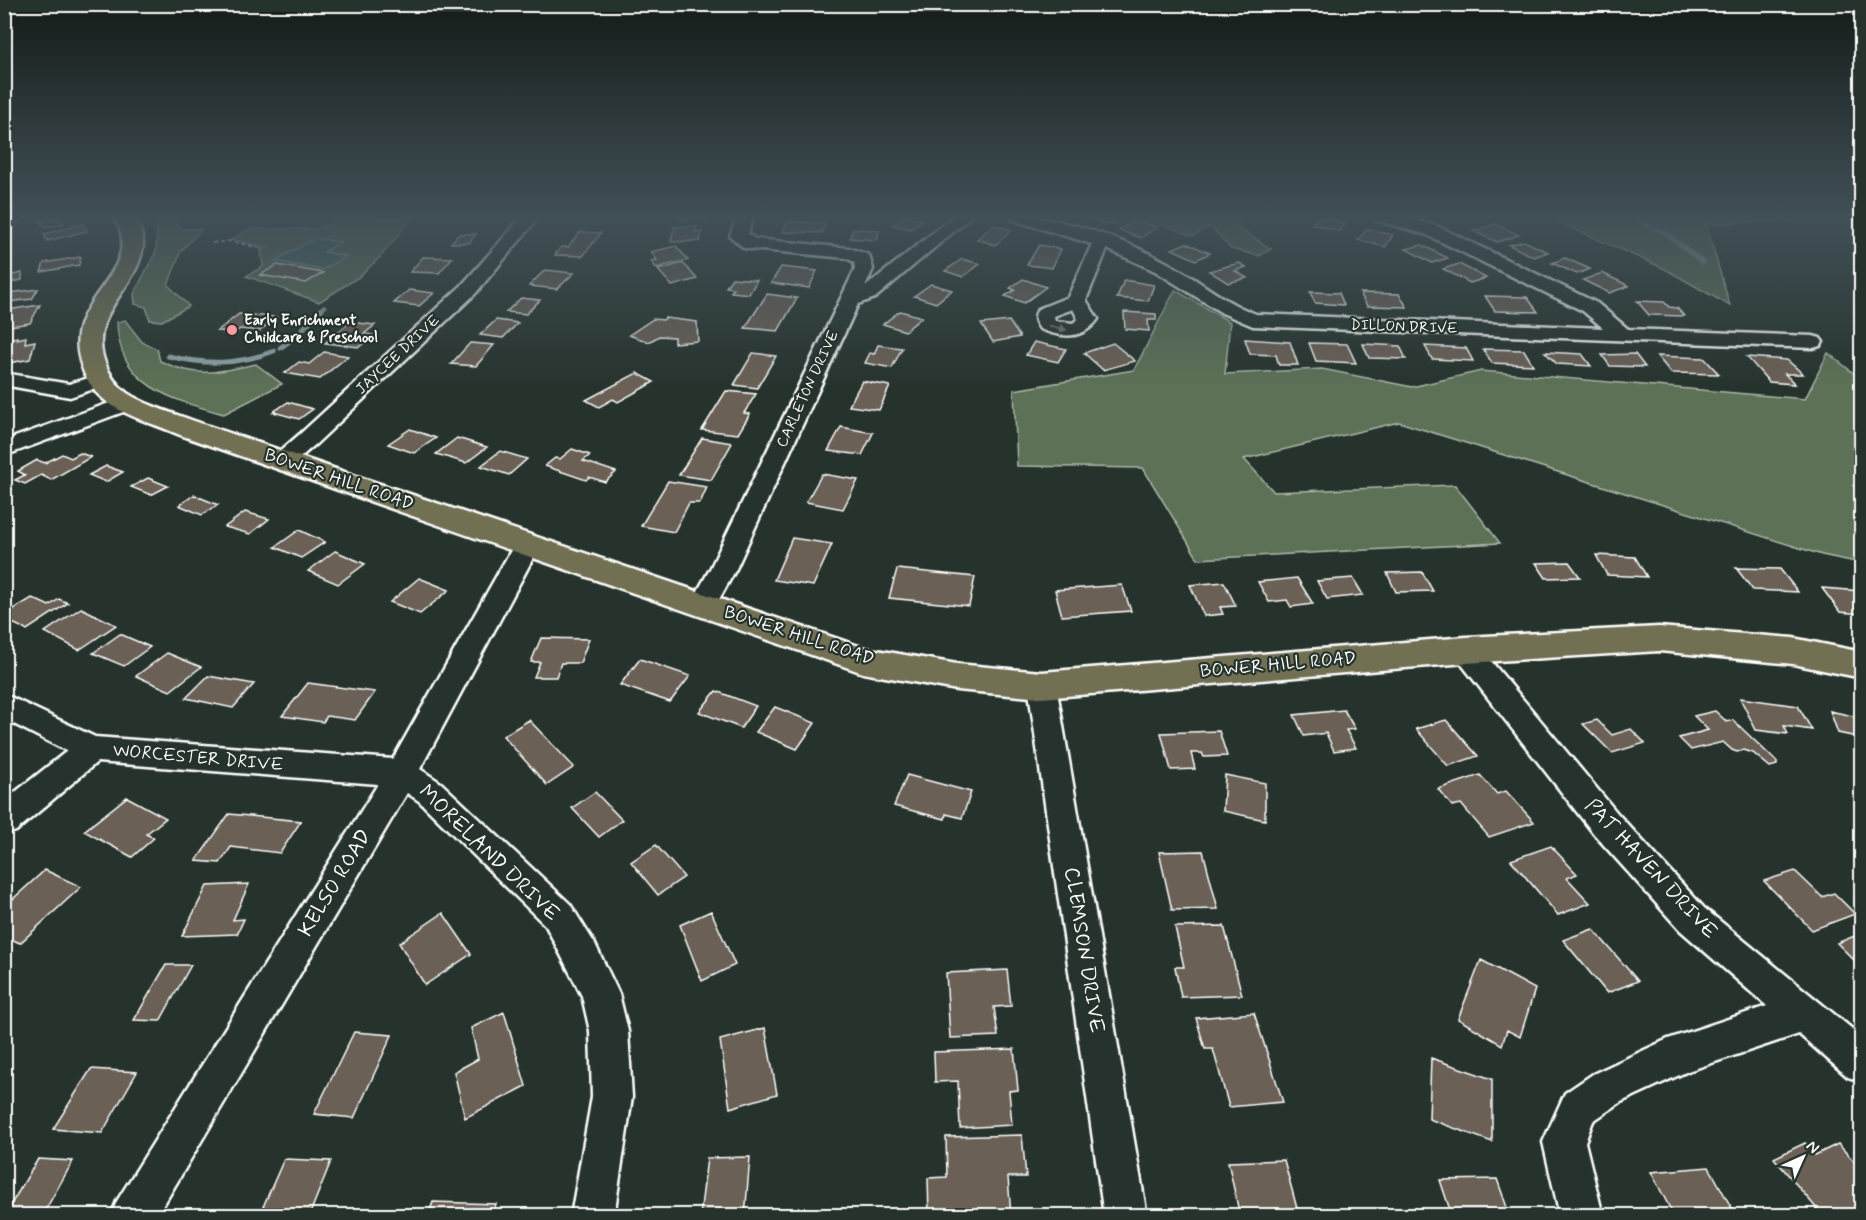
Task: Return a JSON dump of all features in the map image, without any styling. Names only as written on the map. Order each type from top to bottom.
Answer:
[{"type":"main road","points":[[99,381],[89,355],[88,334],[96,313],[121,273]]},
{"type":"main road","name":"BOWER HILL ROAD","points":[[99,381],[126,403],[190,429],[863,660],[957,677],[1042,685],[1466,650],[1659,639],[1793,651],[1862,665]]},
{"type":"street","name":"JAYCEE DRIVE","points":[[282,460],[308,439],[468,290],[483,273]]},
{"type":"street","name":"CARLETON DRIVE","points":[[703,604],[723,569],[862,273]]},
{"type":"street","points":[[850,300],[868,294],[894,273]]},
{"type":"street","points":[[1076,301],[1088,273]]},
{"type":"street","name":"DILLON DRIVE","points":[[1171,273],[1216,304],[1252,320],[1813,342]]},
{"type":"street","points":[[1519,273],[1590,308],[1622,334]]},
{"type":"street","points":[[4,379],[69,391],[99,381]]},
{"type":"street","points":[[4,449],[126,403]]},
{"type":"street","name":"KELSO ROAD","points":[[132,1215],[402,773],[527,545]]},
{"type":"street","name":"PAT HAVEN DRIVE","points":[[1466,650],[1606,824],[1692,919],[1862,1063]]},
{"type":"street","name":"CLEMSON DRIVE","points":[[1042,685],[1126,1215]]},
{"type":"street","name":"WORCESTER DRIVE","points":[[4,705],[90,749],[402,773]]},
{"type":"street","points":[[4,821],[90,749]]},
{"type":"street","name":"MORELAND DRIVE","points":[[402,773],[430,792],[558,915],[582,956],[600,994],[609,1031],[612,1098],[592,1215]]},
{"type":"street","points":[[1582,1215],[1564,1142],[1579,1107],[1607,1088],[1682,1053],[1802,1014]]},
{"type":"green space","points":[[145,273],[173,273],[168,285],[189,306],[162,321],[150,320],[146,307],[135,304],[134,294]]},
{"type":"green space","points":[[252,273],[363,273],[319,302],[246,276]]},
{"type":"green space","points":[[1672,273],[1720,273],[1730,306]]},
{"type":"green space","points":[[1175,290],[1230,322],[1225,374],[1322,369],[1412,387],[1481,371],[1805,399],[1828,353],[1861,379],[1861,563],[1822,555],[1399,422],[1244,459],[1274,492],[1455,485],[1500,543],[1198,559],[1143,468],[1017,466],[1014,390],[1134,370]]},
{"type":"green space","points":[[125,320],[142,342],[157,349],[160,361],[174,367],[208,372],[256,364],[282,384],[224,414],[185,403],[151,387],[138,376],[127,361],[120,344],[117,322]]},
{"type":"building","points":[[22,273],[22,280],[4,284],[4,277]]},
{"type":"building","points":[[264,273],[323,273],[306,283],[260,275]]},
{"type":"building","points":[[542,273],[574,273],[557,289],[529,286]]},
{"type":"building","points":[[661,273],[692,273],[697,279],[672,286]]},
{"type":"building","points":[[777,273],[816,273],[809,288],[771,283]]},
{"type":"building","points":[[951,273],[968,273],[963,277]]},
{"type":"building","points":[[1212,273],[1238,273],[1247,278],[1228,283]]},
{"type":"building","points":[[1451,273],[1476,273],[1486,278],[1470,283]]},
{"type":"building","points":[[1602,273],[1629,286],[1609,293],[1583,280]]},
{"type":"building","points":[[732,278],[757,280],[749,294],[731,292],[734,288],[726,287]]},
{"type":"building","points":[[1023,279],[1046,287],[1024,303],[1005,296],[1015,290],[1010,288]]},
{"type":"building","points":[[1124,280],[1154,285],[1148,301],[1117,298]]},
{"type":"building","points":[[931,284],[952,290],[936,303],[914,296]]},
{"type":"building","points":[[38,289],[32,299],[8,302],[12,297],[4,298],[4,294]]},
{"type":"building","points":[[409,290],[434,293],[419,306],[394,303]]},
{"type":"building","points":[[1310,292],[1339,293],[1344,305],[1315,303]]},
{"type":"building","points":[[1360,293],[1399,294],[1407,307],[1367,306]]},
{"type":"building","points":[[767,294],[797,298],[778,331],[745,328]]},
{"type":"building","points":[[1485,296],[1527,297],[1538,312],[1495,311]]},
{"type":"building","points":[[521,298],[540,300],[526,314],[506,312]]},
{"type":"building","points":[[1637,301],[1664,302],[1669,307],[1677,308],[1684,316],[1649,315]]},
{"type":"building","points":[[40,305],[30,323],[4,327],[4,314],[7,310]]},
{"type":"building","points":[[900,311],[922,317],[905,331],[883,324]]},
{"type":"building","points":[[1124,312],[1156,314],[1156,320],[1148,320],[1149,331],[1125,329]]},
{"type":"building","points":[[239,314],[276,317],[260,331],[240,329],[236,332],[217,331]]},
{"type":"building","points":[[665,318],[697,322],[698,341],[674,343],[674,337],[659,336],[649,342],[629,335],[653,319],[663,320]]},
{"type":"building","points":[[496,320],[518,323],[503,338],[480,335]]},
{"type":"building","points":[[1009,321],[1020,337],[993,342],[981,324]]},
{"type":"building","points":[[350,322],[375,325],[364,334],[374,335],[359,347],[325,343]]},
{"type":"building","points":[[17,337],[17,339],[26,337],[25,343],[35,341],[30,359],[4,364],[4,340]]},
{"type":"building","points":[[1245,339],[1290,342],[1298,365],[1279,365],[1276,355],[1250,354]]},
{"type":"building","points":[[1034,342],[1066,349],[1058,362],[1026,355]]},
{"type":"building","points":[[470,343],[494,345],[476,366],[451,364]]},
{"type":"building","points":[[1113,343],[1135,361],[1103,370],[1084,353]]},
{"type":"building","points":[[1309,343],[1347,344],[1356,363],[1316,361]]},
{"type":"building","points":[[1363,344],[1400,346],[1406,359],[1369,358]]},
{"type":"building","points":[[878,345],[902,348],[892,368],[865,363],[870,353],[874,354]]},
{"type":"building","points":[[1425,346],[1466,348],[1473,361],[1432,359]]},
{"type":"building","points":[[1483,349],[1524,350],[1533,365],[1492,363]]},
{"type":"building","points":[[324,352],[348,356],[320,379],[285,373],[299,362],[309,364]]},
{"type":"building","points":[[1545,352],[1582,354],[1591,366],[1557,364]]},
{"type":"building","points":[[753,353],[776,356],[757,388],[734,385]]},
{"type":"building","points":[[1635,354],[1645,367],[1610,366],[1602,355]]},
{"type":"building","points":[[1657,356],[1704,358],[1719,374],[1671,373]]},
{"type":"building","points":[[1747,357],[1787,360],[1803,374],[1785,374],[1795,384],[1769,382]]},
{"type":"building","points":[[637,373],[654,382],[618,402],[613,399],[599,407],[586,400]]},
{"type":"building","points":[[862,381],[890,386],[879,410],[849,406]]},
{"type":"building","points":[[726,391],[756,394],[744,413],[750,414],[738,434],[702,430]]},
{"type":"building","points":[[288,402],[313,409],[299,419],[273,412]]},
{"type":"building","points":[[841,427],[873,433],[862,455],[828,451]]},
{"type":"building","points":[[410,429],[436,438],[414,453],[388,444]]},
{"type":"building","points":[[457,438],[487,447],[466,463],[436,454]]},
{"type":"building","points":[[702,438],[732,443],[711,480],[679,475]]},
{"type":"building","points":[[572,449],[590,455],[583,461],[616,472],[605,482],[589,477],[586,480],[545,466],[555,458],[560,459]]},
{"type":"building","points":[[500,451],[527,459],[509,475],[481,466]]},
{"type":"building","points":[[80,453],[91,457],[51,480],[41,475],[25,484],[15,480],[25,475],[18,471],[37,460],[45,463],[62,454],[71,458]]},
{"type":"building","points":[[106,466],[123,472],[106,482],[89,475]]},
{"type":"building","points":[[822,474],[858,480],[843,509],[806,502]]},
{"type":"building","points":[[148,478],[168,486],[151,495],[131,487]]},
{"type":"building","points":[[668,481],[707,487],[700,503],[689,503],[674,532],[641,526]]},
{"type":"building","points":[[194,495],[218,505],[202,515],[179,505]]},
{"type":"building","points":[[245,512],[269,519],[250,534],[225,527]]},
{"type":"building","points":[[299,530],[325,542],[301,558],[275,547]]},
{"type":"building","points":[[792,538],[832,544],[813,586],[774,580]]},
{"type":"building","points":[[335,551],[365,564],[338,584],[308,571]]},
{"type":"building","points":[[1596,555],[1635,557],[1647,577],[1607,575]]},
{"type":"building","points":[[1569,562],[1580,577],[1546,578],[1536,563]]},
{"type":"building","points":[[1736,568],[1780,569],[1798,592],[1753,590]]},
{"type":"building","points":[[897,569],[975,577],[969,606],[889,598]]},
{"type":"building","points":[[1422,572],[1433,591],[1396,592],[1387,573]]},
{"type":"building","points":[[419,578],[449,590],[420,614],[390,602]]},
{"type":"building","points":[[1297,578],[1313,604],[1291,607],[1287,600],[1269,602],[1258,582]]},
{"type":"building","points":[[1353,578],[1363,595],[1327,599],[1317,581]]},
{"type":"building","points":[[1224,582],[1236,606],[1220,607],[1223,614],[1204,616],[1190,585]]},
{"type":"building","points":[[1122,585],[1131,611],[1062,616],[1055,590]]},
{"type":"building","points":[[1822,588],[1862,591],[1862,614],[1840,612]]},
{"type":"building","points":[[32,598],[49,606],[59,599],[68,603],[27,630],[4,619],[4,615]]},
{"type":"building","points":[[81,608],[116,625],[79,650],[45,632]]},
{"type":"building","points":[[120,634],[150,647],[124,666],[93,653]]},
{"type":"building","points":[[541,638],[589,639],[580,663],[561,663],[556,677],[534,677],[540,662],[531,662]]},
{"type":"building","points":[[167,653],[201,667],[170,691],[136,676]]},
{"type":"building","points":[[640,659],[690,676],[670,702],[620,685]]},
{"type":"building","points":[[208,676],[254,684],[233,708],[186,698]]},
{"type":"building","points":[[308,683],[375,692],[355,720],[327,716],[323,722],[282,716]]},
{"type":"building","points":[[716,691],[756,706],[741,728],[699,712]]},
{"type":"building","points":[[1740,698],[1798,706],[1812,730],[1784,726],[1788,734],[1756,730]]},
{"type":"building","points":[[775,707],[815,723],[797,749],[756,732]]},
{"type":"building","points":[[1344,710],[1355,729],[1346,730],[1356,748],[1334,751],[1326,733],[1304,736],[1294,715]]},
{"type":"building","points":[[1715,711],[1727,722],[1733,720],[1777,762],[1777,765],[1770,767],[1753,753],[1744,750],[1737,752],[1723,742],[1691,750],[1679,738],[1708,730],[1694,716]]},
{"type":"building","points":[[1830,711],[1862,718],[1862,738],[1838,733]]},
{"type":"building","points":[[529,720],[574,767],[547,785],[503,736]]},
{"type":"building","points":[[1446,720],[1478,756],[1448,766],[1416,729]]},
{"type":"building","points":[[1597,720],[1612,735],[1631,729],[1645,743],[1612,753],[1583,724]]},
{"type":"building","points":[[1219,731],[1227,756],[1204,757],[1202,753],[1191,753],[1195,769],[1171,770],[1161,733]]},
{"type":"building","points":[[907,775],[971,792],[962,818],[946,814],[945,819],[894,806]]},
{"type":"building","points":[[1225,775],[1265,783],[1265,820],[1223,811]]},
{"type":"building","points":[[1480,775],[1497,794],[1506,791],[1534,822],[1489,837],[1461,804],[1452,806],[1438,789]]},
{"type":"building","points":[[595,792],[622,820],[599,837],[572,808]]},
{"type":"building","points":[[127,797],[166,818],[146,834],[154,838],[132,857],[84,831]]},
{"type":"building","points":[[229,814],[301,821],[280,853],[231,847],[220,863],[196,861]]},
{"type":"building","points":[[656,845],[684,877],[658,895],[631,862]]},
{"type":"building","points":[[1551,846],[1577,874],[1567,878],[1590,903],[1558,915],[1511,860]]},
{"type":"building","points":[[1203,851],[1218,909],[1172,910],[1159,852]]},
{"type":"building","points":[[45,870],[81,887],[20,943],[4,936],[4,907]]},
{"type":"building","points":[[1795,871],[1822,897],[1834,893],[1855,914],[1812,930],[1764,881]]},
{"type":"building","points":[[249,884],[233,920],[244,919],[237,934],[182,936],[207,886]]},
{"type":"building","points":[[711,911],[735,965],[702,981],[680,925]]},
{"type":"building","points":[[443,913],[471,954],[425,985],[399,943]]},
{"type":"building","points":[[1224,926],[1242,995],[1181,997],[1175,967],[1184,967],[1175,927]]},
{"type":"building","points":[[1593,929],[1638,981],[1607,993],[1563,940]]},
{"type":"building","points":[[1862,933],[1862,968],[1837,943]]},
{"type":"building","points":[[1481,960],[1535,989],[1520,1037],[1507,1030],[1502,1045],[1458,1019]]},
{"type":"building","points":[[166,965],[191,965],[160,1021],[134,1020]]},
{"type":"building","points":[[1007,970],[1011,1006],[994,1007],[998,1036],[950,1038],[946,973]]},
{"type":"building","points":[[504,1012],[526,1086],[465,1118],[454,1072],[478,1059],[471,1028]]},
{"type":"building","points":[[1254,1013],[1283,1102],[1229,1107],[1213,1049],[1205,1049],[1196,1018]]},
{"type":"building","points":[[765,1028],[777,1094],[730,1108],[720,1040]]},
{"type":"building","points":[[354,1032],[392,1035],[354,1118],[314,1114]]},
{"type":"building","points":[[1014,1049],[1018,1090],[1009,1091],[1012,1125],[960,1128],[958,1081],[935,1082],[934,1052]]},
{"type":"building","points":[[1431,1058],[1492,1079],[1492,1142],[1429,1119]]},
{"type":"building","points":[[91,1069],[137,1072],[102,1133],[53,1129]]},
{"type":"building","points":[[1022,1135],[1026,1177],[1008,1177],[1011,1216],[929,1216],[928,1178],[947,1177],[946,1137]]},
{"type":"building","points":[[1805,1143],[1815,1155],[1838,1144],[1862,1170],[1862,1216],[1823,1216],[1774,1158]]},
{"type":"building","points":[[750,1157],[745,1216],[700,1216],[707,1158]]},
{"type":"building","points":[[38,1159],[73,1161],[42,1216],[4,1216]]},
{"type":"building","points":[[284,1159],[331,1161],[309,1216],[259,1216]]},
{"type":"building","points":[[1284,1160],[1299,1216],[1240,1216],[1228,1162]]},
{"type":"building","points":[[1709,1167],[1736,1216],[1674,1216],[1651,1172]]},
{"type":"building","points":[[1497,1179],[1510,1216],[1452,1216],[1440,1180]]},
{"type":"building","points":[[433,1202],[496,1204],[492,1216],[428,1216]]},
{"type":"waterway","points":[[280,348],[295,337],[324,307]]},
{"type":"waterway","points":[[168,356],[195,361],[221,362],[247,359],[274,351]]},
{"type":"place","name":"Early Enrichment Childcare & Preschool","points":[[232,330]]}]
